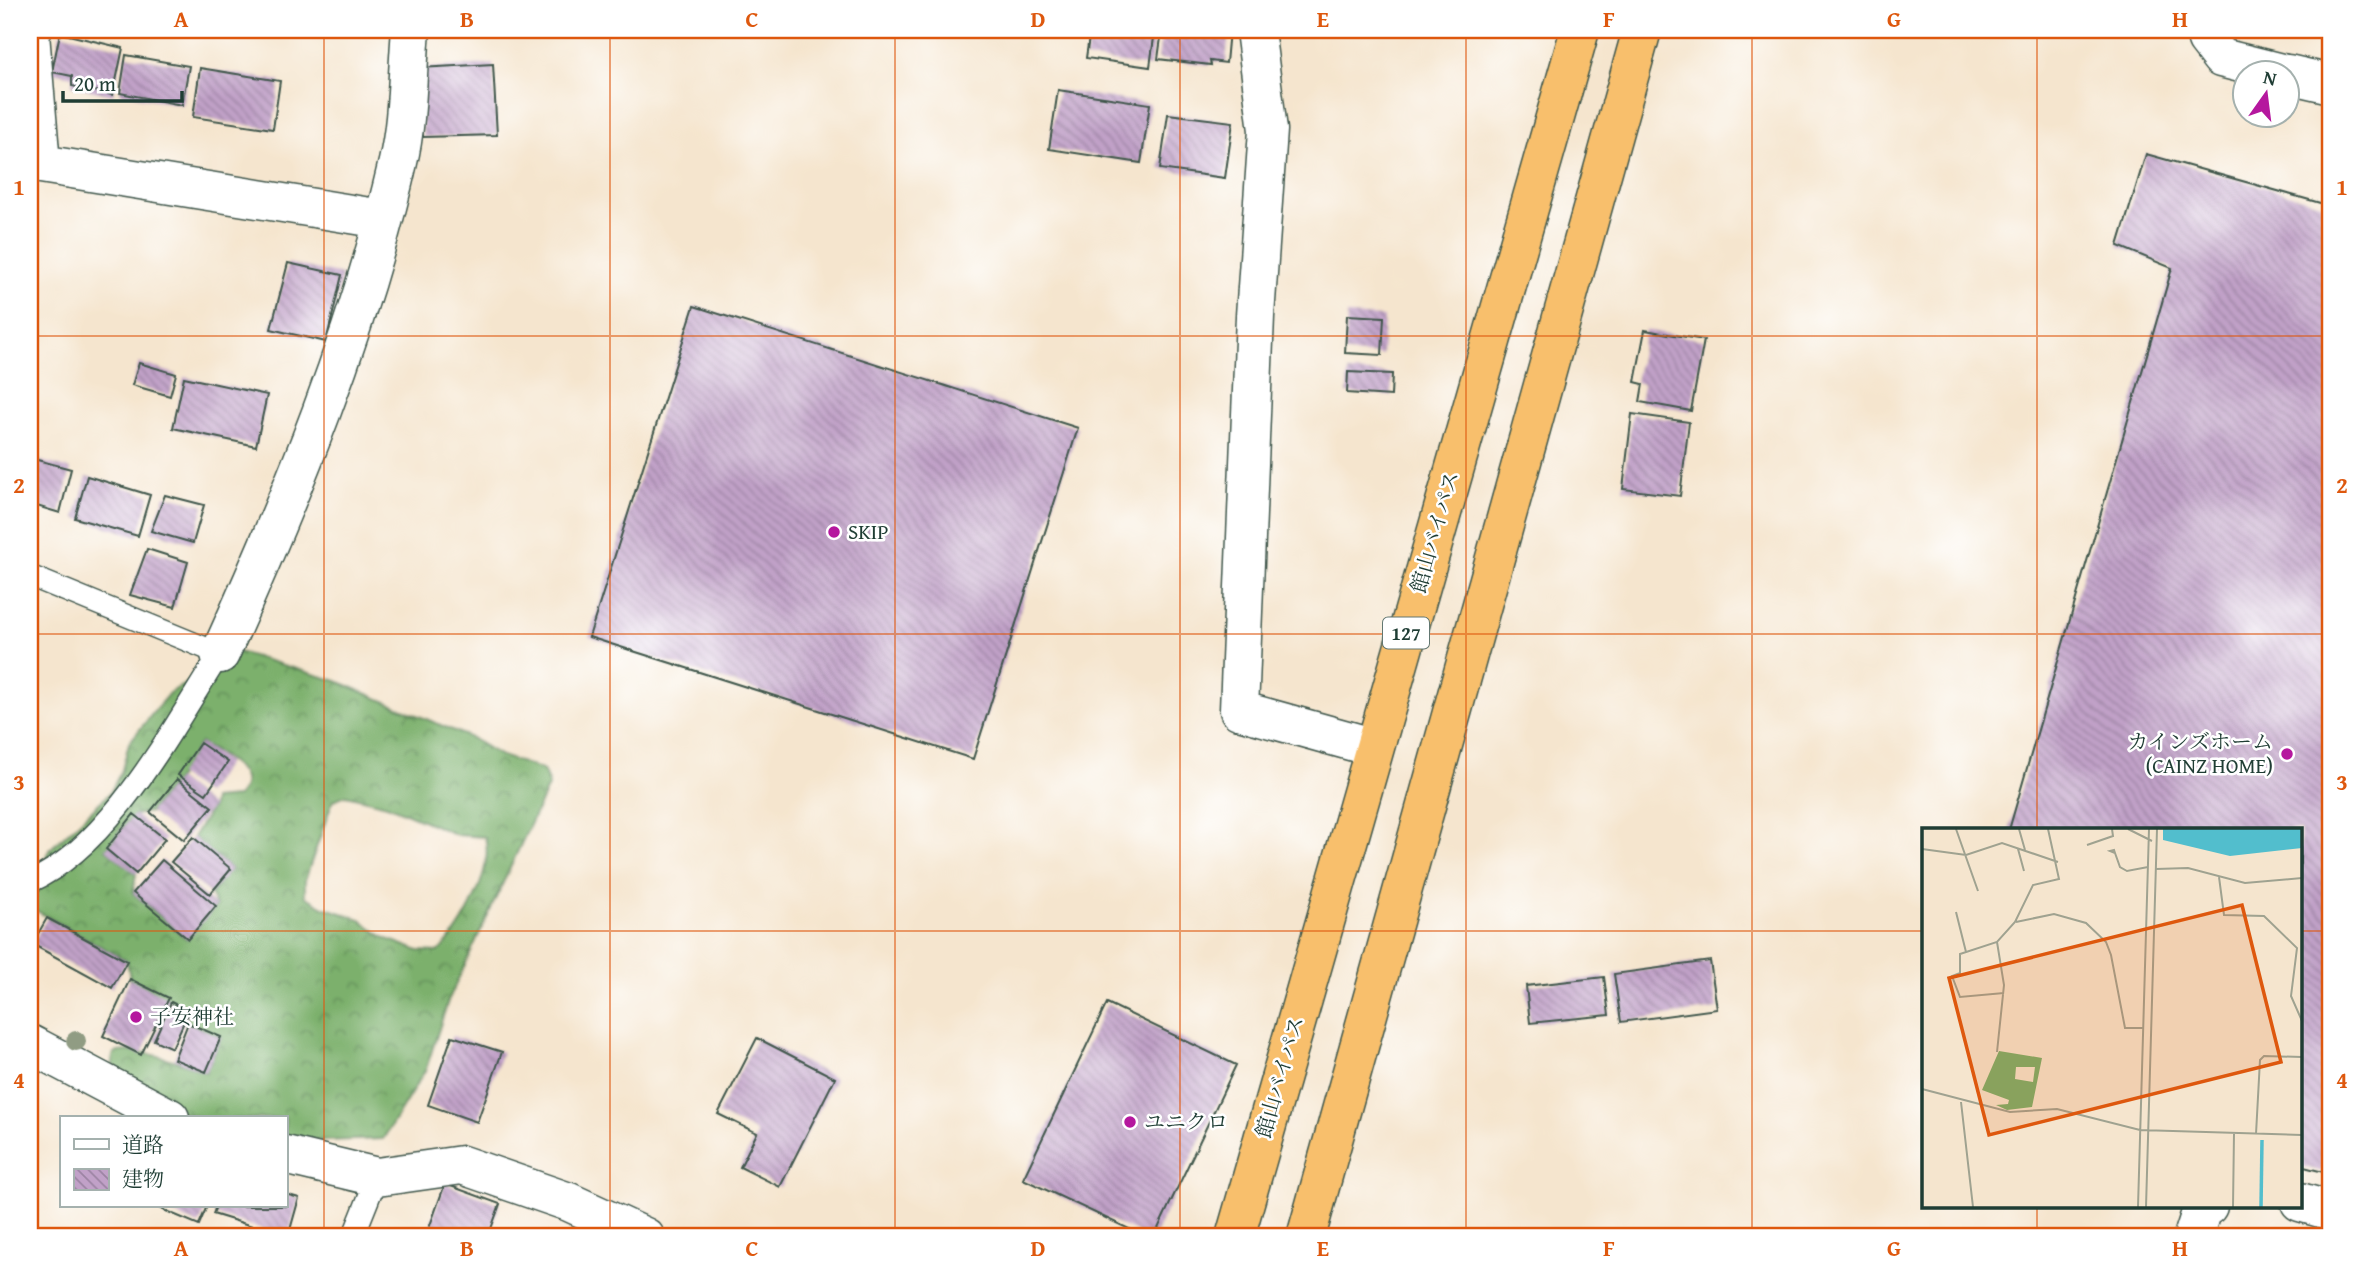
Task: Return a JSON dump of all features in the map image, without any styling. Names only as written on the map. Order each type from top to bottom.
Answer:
[{"type":"highway","name":"館山バイパス","points":[[1235,1237],[1580,30]]},
{"type":"highway","points":[[1307,1237],[1642,30]]},
{"type":"street","points":[[220,654],[267,551],[351,333],[399,159],[411,30]]},
{"type":"street","points":[[1255,30],[1268,130],[1255,316],[1239,710],[1373,747]]},
{"type":"street","points":[[2208,30],[2207,40],[2221,58],[2232,61]]},
{"type":"street","points":[[30,34],[41,163],[382,219]]},
{"type":"street","points":[[2302,78],[2331,84]]},
{"type":"street","points":[[30,1044],[166,1116]]},
{"type":"street","points":[[287,1155],[377,1177],[462,1164],[569,1202],[645,1237]]},
{"type":"street","points":[[2302,1203],[2331,1211]]},
{"type":"street","points":[[2193,1237],[2204,1208]]},
{"type":"lane","points":[[30,576],[220,654],[125,800],[57,870],[30,882]]},
{"type":"lane","points":[[353,1237],[377,1177]]},
{"type":"green space","points":[[235,651],[337,681],[471,738],[499,755],[543,770],[549,784],[448,1001],[426,1069],[383,1139],[322,1141],[287,1135],[287,1116],[196,1116],[161,1104],[130,1087],[119,1077],[113,1065],[114,1053],[123,1051],[147,1054],[206,1072],[221,1037],[188,1023],[189,1011],[130,979],[127,961],[33,909],[31,887],[51,848],[110,793],[122,770],[129,743],[169,693],[207,672]],"holes":[[[200,743],[241,772],[243,788],[237,797],[213,799],[212,807],[193,837],[231,869],[210,894],[216,906],[187,939],[133,893],[136,874],[106,849],[134,815],[150,812],[177,779]],[[346,795],[387,805],[457,835],[485,837],[487,851],[481,882],[457,929],[438,952],[419,951],[385,938],[359,919],[324,907],[305,896],[305,880],[333,800]]]},
{"type":"building","points":[[1090,30],[1155,30],[1150,67],[1086,58]]},
{"type":"building","points":[[1162,30],[1229,30],[1226,63],[1210,61],[1211,65],[1158,59]]},
{"type":"building","points":[[60,33],[123,48],[113,95],[72,86],[72,76],[52,72]]},
{"type":"building","points":[[126,55],[189,66],[182,105],[120,93]]},
{"type":"building","points":[[493,64],[497,135],[423,137],[419,68]]},
{"type":"building","points":[[200,68],[280,81],[273,129],[193,117]]},
{"type":"building","points":[[1058,90],[1150,104],[1141,163],[1049,149]]},
{"type":"building","points":[[1168,114],[1233,122],[1225,178],[1160,169]]},
{"type":"building","points":[[2146,154],[2331,206],[2331,1174],[2302,1167],[2302,828],[2010,828],[2172,268],[2118,246]]},
{"type":"building","points":[[288,263],[342,275],[326,342],[271,329]]},
{"type":"building","name":"SKIP","points":[[694,306],[1078,428],[973,759],[589,637]]},
{"type":"building","points":[[1347,315],[1384,317],[1382,355],[1345,353]]},
{"type":"building","points":[[1645,330],[1704,340],[1691,411],[1640,402],[1643,384],[1635,382]]},
{"type":"building","points":[[139,363],[176,374],[170,396],[132,385]]},
{"type":"building","points":[[1348,372],[1392,374],[1391,396],[1347,393]]},
{"type":"building","points":[[184,377],[267,395],[256,446],[173,428]]},
{"type":"building","points":[[1632,414],[1689,422],[1680,496],[1623,489]]},
{"type":"building","points":[[30,458],[71,469],[60,513],[30,504]]},
{"type":"building","points":[[87,476],[150,495],[138,536],[75,518]]},
{"type":"building","points":[[165,495],[204,505],[193,543],[151,531]]},
{"type":"building","points":[[147,549],[188,562],[175,607],[130,595]]},
{"type":"building","points":[[200,743],[228,762],[206,794],[178,775]]},
{"type":"building","points":[[177,779],[212,807],[184,840],[150,812]]},
{"type":"building","points":[[134,814],[165,839],[136,874],[106,849]]},
{"type":"building","points":[[193,837],[231,869],[210,894],[171,862]]},
{"type":"building","points":[[162,860],[216,906],[188,939],[133,893]]},
{"type":"building","points":[[47,918],[127,961],[112,988],[32,944]]},
{"type":"building","points":[[1710,961],[1717,1009],[1621,1022],[1614,974]]},
{"type":"building","points":[[1604,977],[1609,1015],[1530,1023],[1526,986]]},
{"type":"building","name":"子安神社","points":[[130,979],[169,998],[141,1055],[103,1036]]},
{"type":"building","points":[[171,1002],[189,1011],[172,1048],[154,1040]]},
{"type":"building","name":"ユニクロ","points":[[1107,1003],[1236,1065],[1154,1237],[1146,1237],[1023,1179]]},
{"type":"building","points":[[188,1023],[221,1037],[206,1072],[174,1059]]},
{"type":"building","points":[[452,1036],[502,1052],[477,1122],[428,1105]]},
{"type":"building","points":[[757,1038],[835,1078],[780,1187],[740,1167],[757,1133],[718,1114]]},
{"type":"building","points":[[445,1184],[500,1204],[488,1237],[446,1237],[428,1231]]},
{"type":"building","points":[[287,1195],[299,1198],[288,1237],[213,1214],[215,1208],[287,1208]]},
{"type":"building","points":[[159,1208],[206,1208],[199,1225]]},
{"type":"place","name":"SKIP","points":[[834,532]]},
{"type":"place","name":"カインズホーム (CAINZ HOME)","points":[[2287,754]]},
{"type":"place","name":"子安神社","points":[[136,1017]]},
{"type":"place","name":"ユニクロ","points":[[1130,1122]]}]
